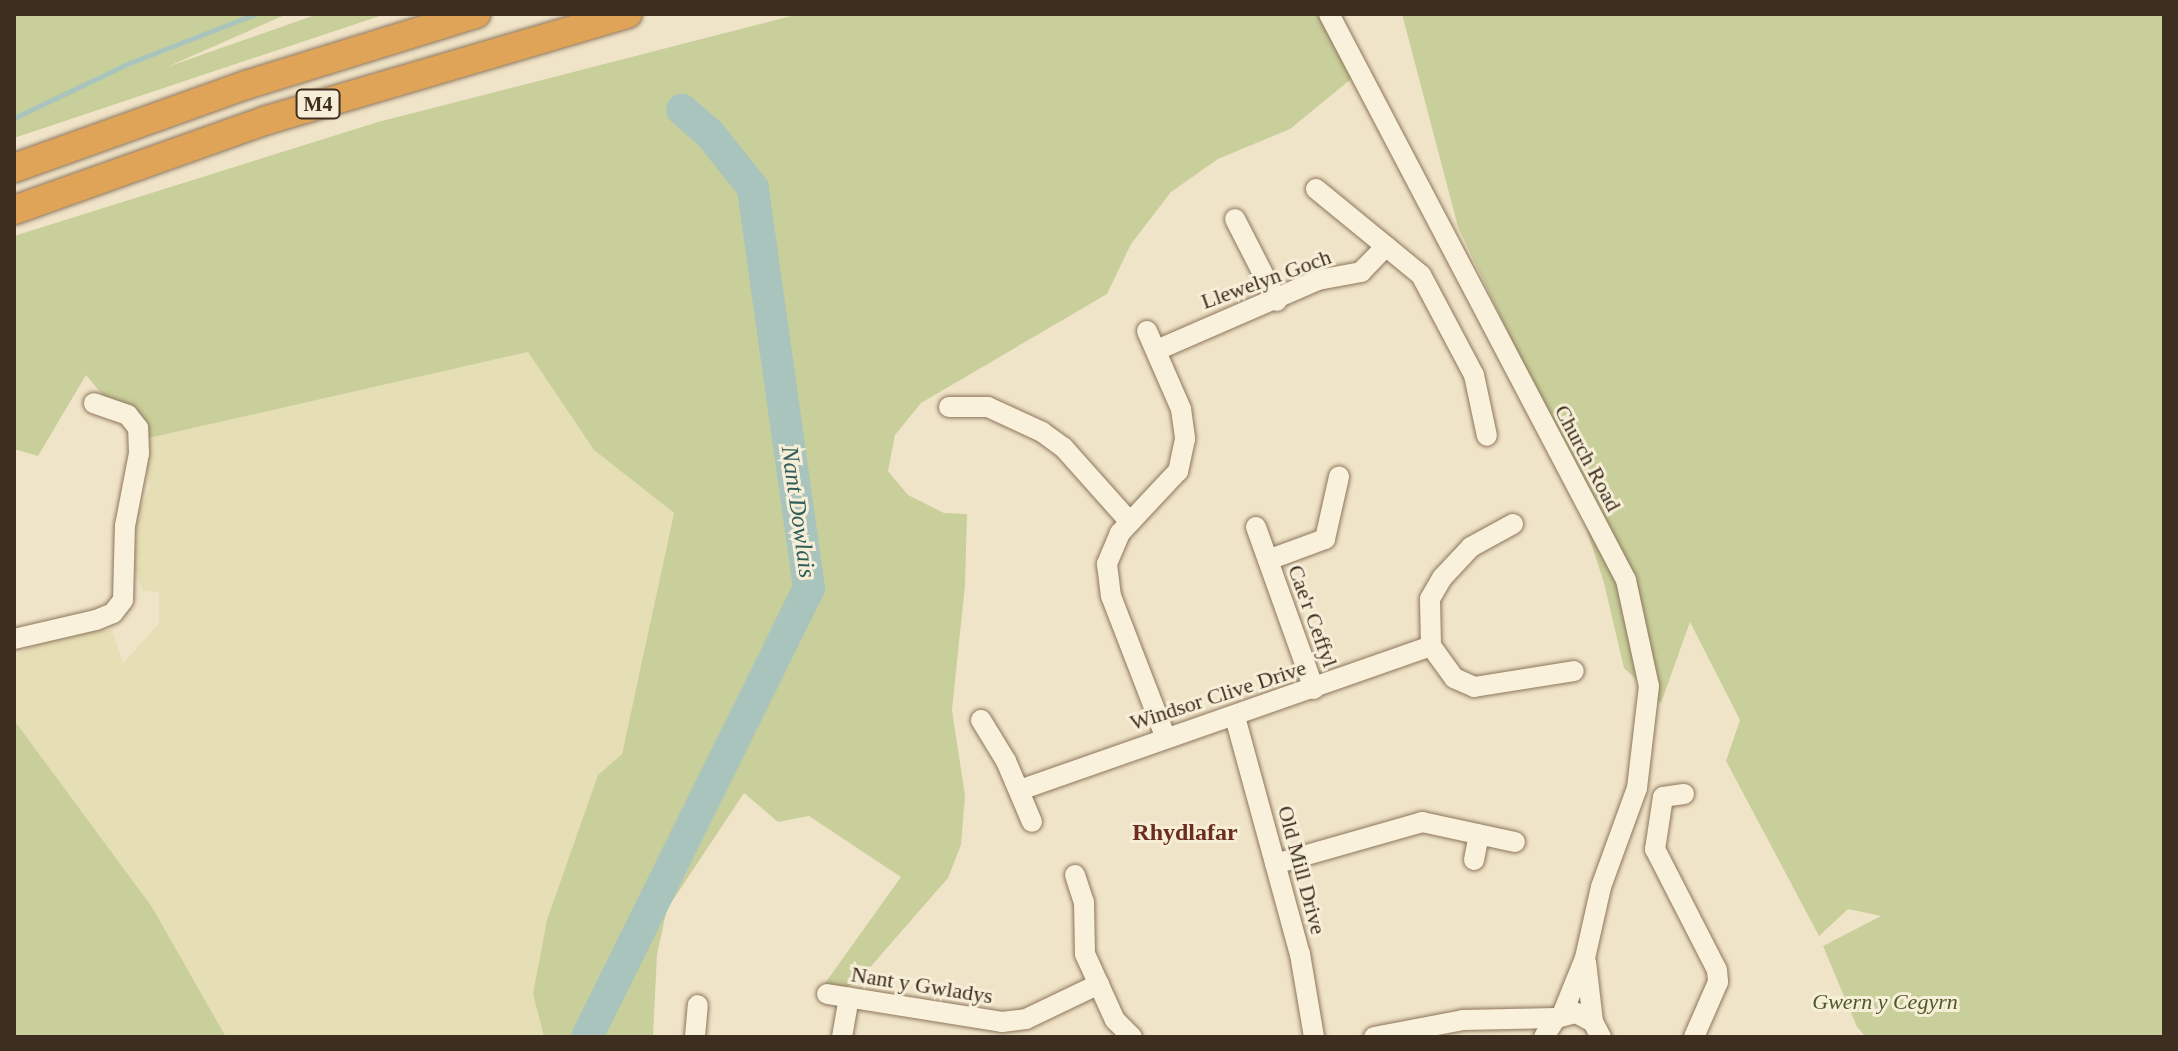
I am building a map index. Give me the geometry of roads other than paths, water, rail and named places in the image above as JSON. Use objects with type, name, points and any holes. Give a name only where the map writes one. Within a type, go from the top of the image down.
[{"type":"highway","name":"M4","points":[[14,168],[246,85],[476,14]]},
{"type":"highway","name":"M4","points":[[14,210],[253,124],[429,68],[628,14]]},
{"type":"street","name":"Church Road","points":[[1329,14],[1626,580],[1649,686],[1637,788],[1601,887],[1585,958],[1559,1017],[1544,1037]]},
{"type":"street","points":[[1316,189],[1421,275],[1447,315],[1477,384],[1487,436]]},
{"type":"street","points":[[1235,219],[1277,301]]},
{"type":"street","name":"Llewelyn Goch","points":[[1157,350],[1277,301],[1318,280],[1361,272],[1386,246]]},
{"type":"street","points":[[1147,331],[1181,409],[1185,439],[1178,471],[1130,522],[1107,564],[1111,596],[1165,736]]},
{"type":"street","points":[[14,639],[96,620],[113,613],[123,600],[125,526],[139,453],[138,428],[128,415],[94,403]]},
{"type":"street","points":[[949,407],[974,405],[1005,412],[1064,448],[1130,522]]},
{"type":"street","name":"Cae'r Ceffyl","points":[[1268,560],[1325,539],[1339,477]]},
{"type":"street","points":[[1513,524],[1471,547],[1442,578],[1430,599],[1431,646],[1454,678],[1474,687],[1574,671]]},
{"type":"street","name":"Cae'r Ceffyl","points":[[1256,527],[1314,689]]},
{"type":"street","name":"Windsor Clive Drive","points":[[1020,790],[1165,736],[1235,717],[1431,646]]},
{"type":"street","name":"Old Mill Drive","points":[[1235,717],[1300,954],[1314,1037]]},
{"type":"street","points":[[981,720],[1006,761],[1032,822]]},
{"type":"street","points":[[1684,794],[1663,797],[1655,839],[1659,859],[1673,879],[1717,970],[1718,982],[1694,1037]]},
{"type":"street","points":[[1275,864],[1408,824],[1515,842]]},
{"type":"street","points":[[1474,860],[1479,834]]},
{"type":"street","points":[[1075,875],[1084,902],[1085,954],[1115,1020],[1132,1037]]},
{"type":"street","name":"Church Road","points":[[1585,958],[1601,1032]]},
{"type":"street","name":"Nant y Gwladys","points":[[827,994],[1002,1022],[1026,1019],[1099,984]]},
{"type":"street","points":[[842,1037],[849,998]]},
{"type":"street","points":[[695,1037],[698,1005]]},
{"type":"street","points":[[1374,1037],[1463,1020],[1502,1021],[1576,1013],[1601,1032]]},
{"type":"street","points":[[1502,1021],[1523,1037]]},
{"type":"waterway","points":[[14,118],[127,64],[255,14]]},
{"type":"waterway","name":"Nant Dowlais","points":[[587,1037],[809,588],[753,188],[710,134],[682,110]]},
{"type":"district","name":"Rhydlafar","points":[[1185,833]]},
{"type":"park label","name":"Gwern y Cegyrn","points":[[1885,1002]]}]
